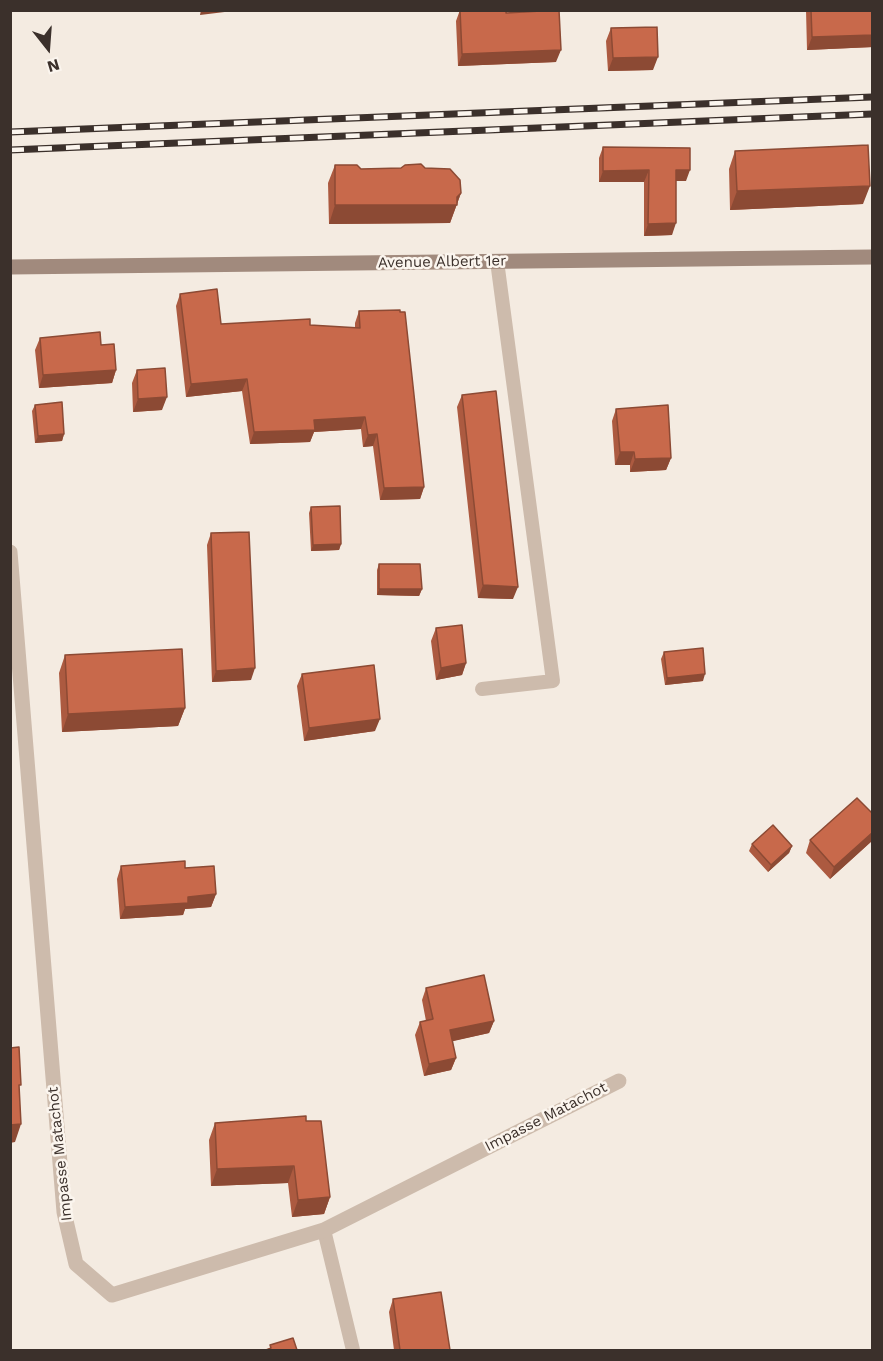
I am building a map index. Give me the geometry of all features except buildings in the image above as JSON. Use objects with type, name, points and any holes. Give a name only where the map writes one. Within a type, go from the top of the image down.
[{"type":"main road","name":"Avenue Albert 1er","points":[[10,267],[873,257]]},
{"type":"street","name":"Impasse Matachot","points":[[10,552],[64,1212],[75,1264],[112,1294],[324,1230],[619,1081]]},
{"type":"lane","points":[[482,689],[553,681],[498,261]]},
{"type":"lane","points":[[324,1230],[353,1350]]},
{"type":"railway","points":[[10,132],[872,97]]},
{"type":"railway","points":[[10,150],[872,114]]}]
